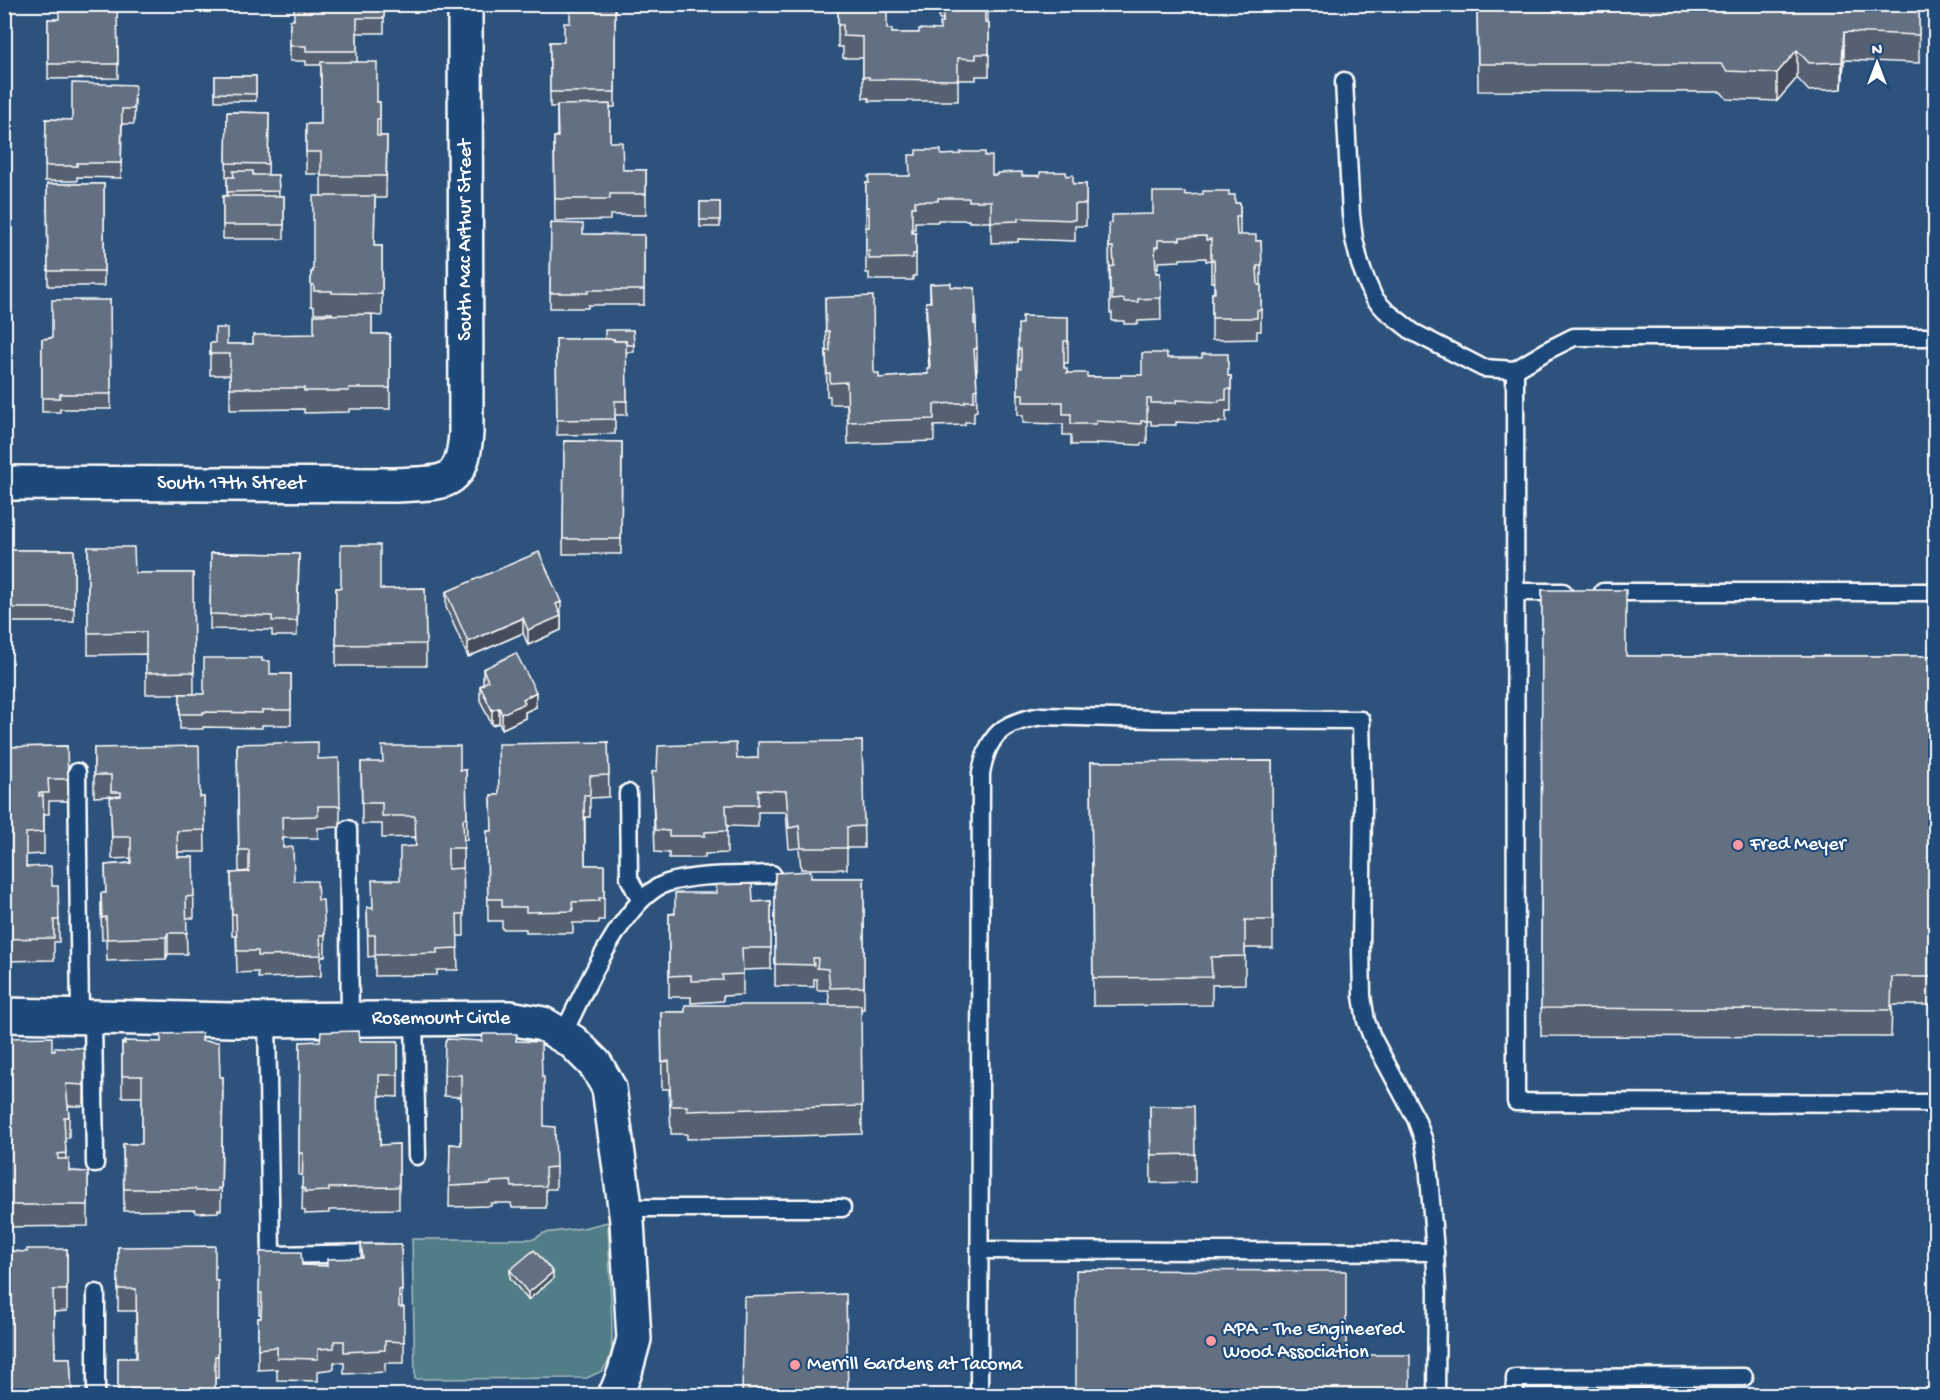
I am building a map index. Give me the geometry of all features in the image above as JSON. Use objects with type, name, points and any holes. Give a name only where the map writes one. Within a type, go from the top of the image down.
[{"type":"street","name":"South Mac Arthur Street","points":[[456,474],[462,460],[466,433],[465,4]]},
{"type":"street","name":"South 17th Street","points":[[4,483],[394,485],[437,482],[456,474]]},
{"type":"street","name":"Rosemount Circle","points":[[4,1015],[267,1019],[510,1018],[543,1024],[573,1042],[596,1065],[609,1088],[626,1208],[634,1339],[625,1372],[614,1395]]},
{"type":"lane","points":[[1344,81],[1354,239],[1360,264],[1374,298],[1399,323],[1413,332],[1483,368],[1515,369],[1574,337],[1935,337]]},
{"type":"lane","points":[[1515,369],[1516,1102],[1935,1103]]},
{"type":"lane","points":[[1516,592],[1935,592]]},
{"type":"lane","points":[[979,1395],[981,773],[986,751],[998,733],[1011,724],[1042,716],[1361,720],[1363,806],[1360,948],[1362,996],[1366,1021],[1372,1037],[1416,1119],[1424,1142],[1429,1174],[1437,1290],[1436,1395]]},
{"type":"lane","points":[[78,772],[86,1016],[95,1164]]},
{"type":"lane","points":[[628,793],[628,878],[640,900]]},
{"type":"lane","points":[[348,829],[350,1019]]},
{"type":"lane","points":[[562,1036],[609,944],[626,916],[645,895],[666,884],[697,878],[772,874]]},
{"type":"lane","points":[[414,1018],[417,1156]]},
{"type":"lane","points":[[267,1019],[271,1255],[383,1253]]},
{"type":"lane","points":[[626,1208],[842,1208]]},
{"type":"lane","points":[[980,1250],[1435,1252]]},
{"type":"lane","points":[[96,1293],[96,1395]]},
{"type":"lane","points":[[1515,1395],[1515,1378],[1744,1377]]},
{"type":"green space","points":[[608,1222],[612,1350],[608,1363],[602,1371],[587,1378],[415,1379],[412,1239],[534,1239],[544,1233]]},
{"type":"building","points":[[59,4],[117,4],[118,64],[48,64],[48,19],[59,19]]},
{"type":"building","points":[[294,4],[384,4],[384,18],[357,18],[357,51],[306,51],[306,46],[290,46],[290,20],[294,20]]},
{"type":"building","points":[[570,4],[615,4],[615,92],[550,92],[550,42],[564,42],[564,23],[570,23]]},
{"type":"building","points":[[838,4],[883,4],[883,10],[887,10],[887,29],[892,29],[892,33],[919,33],[919,29],[940,30],[940,23],[943,23],[943,4],[988,4],[985,5],[985,23],[989,23],[989,54],[976,54],[976,59],[958,58],[958,80],[869,79],[869,77],[863,77],[863,37],[843,36],[843,25],[838,25]]},
{"type":"building","points":[[1477,4],[1919,4],[1919,35],[1844,32],[1842,62],[1809,63],[1797,50],[1777,73],[1727,71],[1721,64],[1478,64]]},
{"type":"building","points":[[321,62],[377,62],[377,102],[380,102],[380,119],[377,119],[377,136],[387,136],[386,176],[321,176],[321,152],[306,152],[306,124],[321,124]]},
{"type":"building","points":[[215,76],[256,76],[256,94],[215,93]]},
{"type":"building","points":[[72,83],[135,85],[134,109],[122,109],[121,163],[45,166],[46,119],[72,120]]},
{"type":"building","points":[[610,104],[610,142],[622,142],[623,170],[646,170],[646,194],[610,194],[610,199],[555,199],[554,137],[558,137],[557,105]]},
{"type":"building","points":[[227,112],[269,113],[268,164],[226,163]]},
{"type":"building","points":[[916,150],[941,150],[941,155],[985,152],[985,156],[992,156],[992,175],[1022,172],[1022,176],[1040,176],[1040,172],[1066,172],[1066,176],[1073,175],[1073,184],[1086,184],[1086,204],[1075,204],[1075,220],[1018,218],[1018,221],[991,222],[991,201],[938,198],[938,201],[915,201],[915,207],[912,207],[912,233],[916,233],[916,254],[913,254],[913,258],[869,259],[869,251],[866,251],[866,227],[869,227],[869,207],[866,207],[868,176],[910,176],[909,155],[916,155]]},
{"type":"building","points":[[233,171],[253,171],[253,175],[278,175],[279,191],[227,192],[227,177],[234,177]]},
{"type":"building","points":[[47,184],[104,184],[104,271],[48,271]]},
{"type":"building","points":[[1203,191],[1229,191],[1229,195],[1235,195],[1235,203],[1240,203],[1240,216],[1236,216],[1237,235],[1256,235],[1256,241],[1261,241],[1262,266],[1257,266],[1258,285],[1261,285],[1261,310],[1257,310],[1257,318],[1212,318],[1212,293],[1215,293],[1214,260],[1211,260],[1211,239],[1206,240],[1206,236],[1180,237],[1180,240],[1158,240],[1158,247],[1155,247],[1156,273],[1160,273],[1161,298],[1138,299],[1138,302],[1124,302],[1124,299],[1112,300],[1110,267],[1114,266],[1113,247],[1109,247],[1109,223],[1112,223],[1112,215],[1153,214],[1153,192],[1185,192],[1185,195],[1203,194]]},
{"type":"building","points":[[223,196],[284,196],[284,225],[223,225]]},
{"type":"building","points":[[313,196],[375,196],[374,246],[382,246],[382,294],[314,291],[314,285],[311,285]]},
{"type":"building","points":[[700,202],[720,202],[720,220],[700,220]]},
{"type":"building","points":[[551,223],[583,224],[583,234],[644,235],[644,290],[550,293]]},
{"type":"building","points":[[951,283],[951,287],[975,288],[974,324],[976,324],[977,348],[974,349],[977,389],[974,390],[974,401],[934,404],[934,419],[848,422],[847,382],[830,383],[830,374],[827,374],[826,351],[830,351],[829,331],[826,331],[825,298],[873,296],[874,373],[879,373],[879,378],[928,374],[927,368],[930,368],[926,302],[931,302],[930,284]]},
{"type":"building","points":[[52,300],[110,300],[111,394],[60,394],[60,398],[42,398],[42,339],[52,338]]},
{"type":"building","points":[[372,314],[372,334],[390,334],[390,388],[304,391],[304,388],[230,388],[230,354],[210,354],[210,343],[215,343],[215,328],[227,328],[227,344],[253,344],[253,335],[314,334],[314,315]]},
{"type":"building","points":[[1022,316],[1068,317],[1068,341],[1064,341],[1064,368],[1067,368],[1067,373],[1087,373],[1087,377],[1142,375],[1142,353],[1167,353],[1167,358],[1202,358],[1202,354],[1228,354],[1228,376],[1231,376],[1231,389],[1226,389],[1226,400],[1219,400],[1219,402],[1176,400],[1176,403],[1151,403],[1151,399],[1147,399],[1147,421],[1141,421],[1141,424],[1096,421],[1096,424],[1071,424],[1071,414],[1063,414],[1063,402],[1023,402],[1023,394],[1018,394],[1021,349],[1018,349],[1018,324],[1022,324]]},
{"type":"building","points":[[605,330],[633,330],[634,345],[626,345],[626,341],[605,339]]},
{"type":"building","points":[[556,339],[626,341],[627,401],[615,401],[615,419],[557,420]]},
{"type":"building","points":[[564,441],[622,442],[621,539],[563,539]]},
{"type":"building","points":[[341,545],[380,545],[380,589],[425,588],[426,644],[336,645],[336,588],[341,588]]},
{"type":"building","points":[[88,547],[134,547],[135,573],[193,573],[194,672],[146,673],[146,632],[88,633]]},
{"type":"building","points":[[4,550],[74,550],[74,608],[4,608]]},
{"type":"building","points":[[539,552],[561,602],[556,604],[561,616],[528,630],[523,618],[468,642],[446,592]]},
{"type":"building","points":[[211,553],[299,554],[297,621],[272,621],[272,616],[210,614]]},
{"type":"building","name":"Fred Meyer","points":[[1542,590],[1626,590],[1626,656],[1935,656],[1935,977],[1892,977],[1891,1010],[1541,1008]]},
{"type":"building","points":[[516,653],[536,692],[523,699],[525,703],[502,714],[499,708],[492,710],[480,686],[488,681],[483,669]]},
{"type":"building","points":[[204,658],[262,658],[262,661],[270,661],[270,674],[291,674],[291,710],[262,710],[262,713],[180,714],[180,694],[204,694]]},
{"type":"building","points":[[862,741],[864,826],[847,827],[847,848],[801,848],[799,826],[789,828],[786,791],[758,790],[758,805],[726,805],[727,831],[705,832],[705,836],[669,836],[669,831],[655,830],[652,772],[657,771],[658,746],[736,743],[737,759],[758,758],[758,742]]},
{"type":"building","points":[[318,742],[318,759],[339,758],[340,806],[318,806],[318,816],[282,817],[283,848],[293,847],[294,881],[317,881],[318,900],[323,900],[325,935],[320,935],[321,955],[258,956],[258,951],[237,951],[236,914],[232,914],[231,873],[249,872],[249,850],[239,850],[237,744]]},
{"type":"building","points":[[608,742],[609,775],[590,776],[590,795],[584,795],[585,865],[604,865],[604,898],[599,898],[599,901],[572,902],[573,911],[526,912],[526,907],[502,907],[502,899],[488,899],[487,831],[492,831],[491,795],[499,795],[498,744]]},
{"type":"building","points":[[67,746],[68,779],[48,779],[49,793],[39,793],[39,796],[43,795],[44,832],[26,833],[26,867],[51,866],[52,886],[58,886],[59,920],[54,920],[54,938],[4,939],[4,747]]},
{"type":"building","points":[[199,746],[200,797],[204,797],[205,830],[177,831],[178,857],[193,857],[194,896],[186,897],[187,933],[168,933],[166,937],[107,939],[106,917],[102,918],[101,893],[106,893],[105,865],[131,863],[131,837],[112,837],[110,797],[121,796],[121,792],[111,792],[111,775],[94,775],[94,748]]},
{"type":"building","points":[[382,746],[460,746],[460,770],[466,770],[467,818],[463,819],[464,848],[448,848],[448,869],[463,868],[464,914],[457,914],[458,948],[437,949],[437,953],[375,955],[375,935],[368,935],[367,907],[373,909],[372,880],[400,880],[400,847],[416,846],[415,816],[382,816],[382,803],[362,803],[361,762],[383,762]]},
{"type":"building","points":[[1272,761],[1273,920],[1245,920],[1245,956],[1211,957],[1212,977],[1093,978],[1091,762]]},
{"type":"building","points":[[811,871],[811,878],[864,878],[864,987],[830,988],[828,969],[817,968],[818,958],[813,958],[814,965],[775,964],[775,873]]},
{"type":"building","points":[[752,884],[753,902],[771,901],[771,948],[742,948],[743,974],[722,975],[723,980],[691,981],[691,975],[669,976],[669,914],[675,914],[675,893],[717,893],[716,885]]},
{"type":"building","points":[[685,1005],[861,1005],[862,1106],[687,1111],[687,1106],[671,1106],[669,1061],[662,1062],[661,1012],[685,1012]]},
{"type":"building","points":[[359,1031],[360,1041],[398,1041],[398,1075],[379,1075],[380,1145],[399,1144],[399,1187],[329,1188],[329,1191],[305,1192],[302,1188],[303,1153],[299,1153],[300,1042],[320,1041],[321,1032]]},
{"type":"building","points":[[202,1033],[202,1041],[219,1042],[220,1077],[223,1077],[221,1189],[196,1191],[195,1189],[124,1189],[123,1144],[142,1144],[142,1076],[122,1076],[122,1043],[125,1044],[124,1041],[161,1042],[161,1034]]},
{"type":"building","points":[[483,1034],[517,1034],[516,1041],[541,1042],[544,1126],[555,1127],[556,1167],[545,1168],[546,1186],[512,1187],[511,1181],[449,1186],[450,1144],[461,1145],[461,1075],[444,1075],[445,1042],[447,1039],[482,1041]]},
{"type":"building","points":[[52,1037],[52,1051],[55,1051],[55,1047],[84,1050],[84,1085],[66,1084],[69,1117],[64,1117],[66,1153],[58,1154],[58,1159],[69,1159],[69,1171],[88,1172],[88,1205],[4,1205],[4,1044],[7,1038]]},
{"type":"building","points":[[1150,1106],[1194,1106],[1195,1154],[1151,1155]]},
{"type":"building","points":[[361,1244],[401,1244],[402,1290],[399,1291],[399,1307],[404,1307],[404,1342],[385,1341],[385,1350],[344,1352],[344,1341],[334,1341],[334,1348],[318,1349],[318,1359],[277,1358],[277,1347],[258,1349],[258,1318],[261,1318],[262,1293],[259,1293],[260,1252],[301,1252],[302,1265],[327,1266],[327,1259],[363,1258]]},
{"type":"building","points":[[215,1246],[215,1281],[218,1281],[218,1356],[215,1356],[215,1391],[196,1391],[196,1395],[155,1395],[155,1389],[118,1390],[118,1358],[137,1358],[136,1289],[118,1289],[118,1247]]},
{"type":"building","points":[[4,1247],[6,1251],[27,1252],[27,1249],[67,1249],[67,1290],[53,1290],[55,1358],[70,1358],[72,1393],[37,1392],[36,1395],[4,1395]]},
{"type":"building","points":[[534,1250],[553,1272],[528,1293],[510,1270]]},
{"type":"building","name":"APA - The Engineered Wood Association","points":[[1076,1270],[1346,1271],[1346,1355],[1410,1355],[1410,1395],[1076,1395]]},
{"type":"building","name":"Merrill Gardens at Tacoma","points":[[846,1294],[848,1395],[742,1395],[744,1297]]},
{"type":"building","points":[[1574,1388],[1663,1388],[1663,1395],[1574,1395]]},
{"type":"place","name":"Fred Meyer","points":[[1738,845]]},
{"type":"place","name":"APA - The Engineered Wood Association","points":[[1211,1341]]},
{"type":"place","name":"Merrill Gardens at Tacoma","points":[[795,1365]]}]
